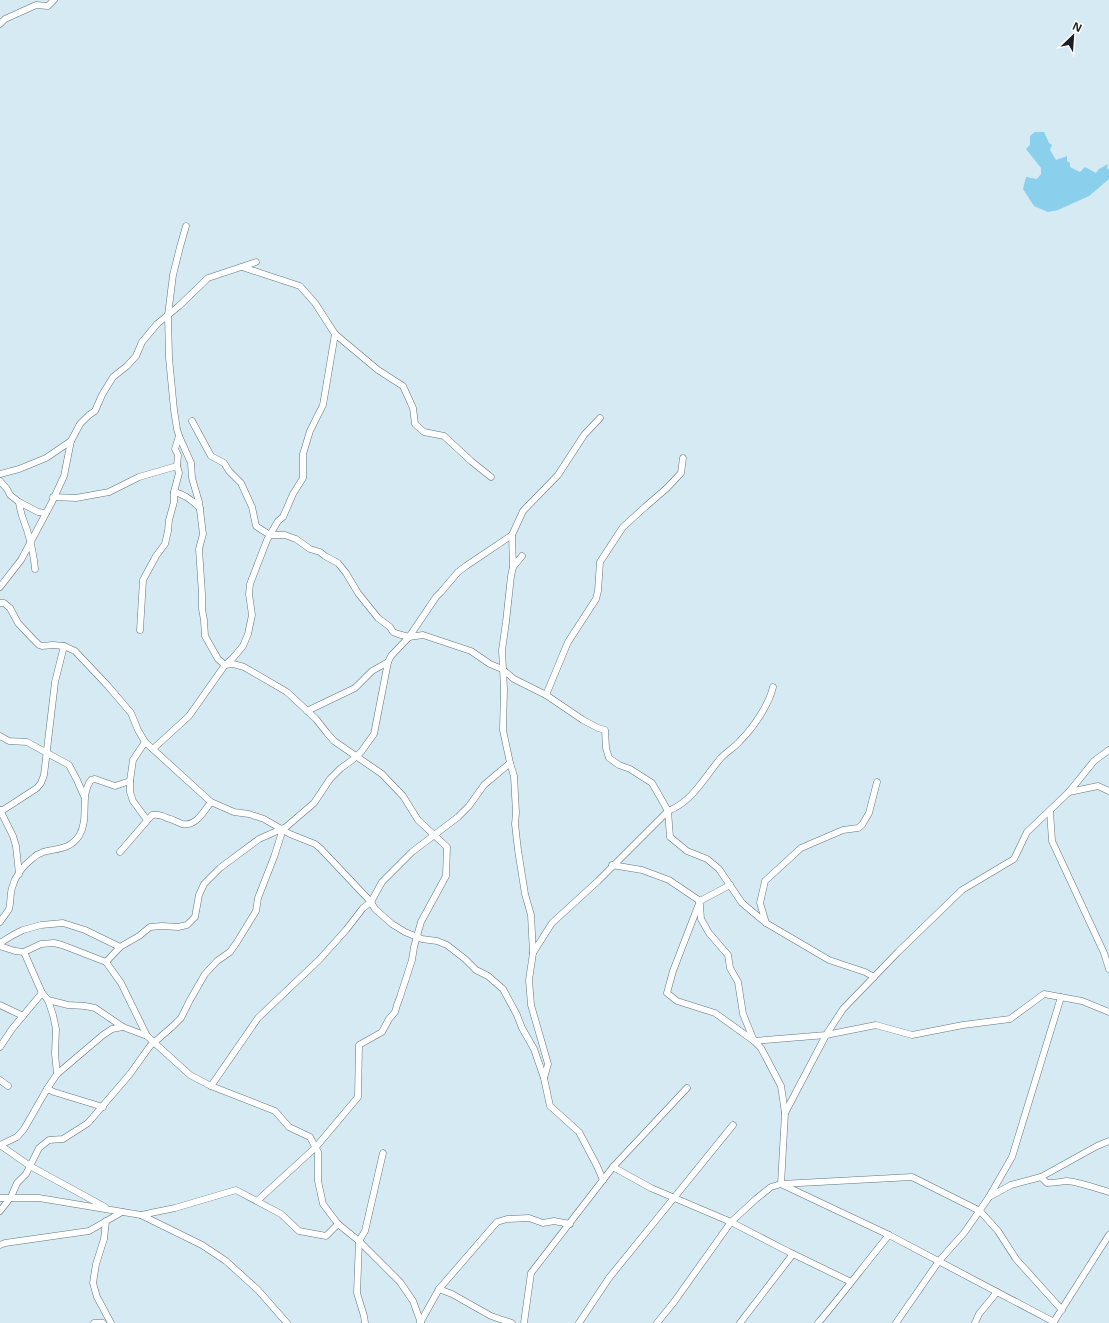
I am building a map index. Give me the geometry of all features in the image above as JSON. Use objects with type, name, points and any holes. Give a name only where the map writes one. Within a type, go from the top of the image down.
[{"type":"street","points":[[0,24],[5,19],[36,5],[48,6],[54,0]]},
{"type":"street","points":[[186,226],[173,275],[168,314],[169,358],[174,410],[179,436],[191,463],[192,478],[200,508],[203,534],[199,555],[205,636],[218,659],[225,665],[237,664],[270,681],[287,692],[319,722],[334,740],[374,768],[386,779],[403,796],[418,820],[447,847],[446,876],[421,922],[412,960],[395,1012],[389,1019],[382,1032],[359,1045],[358,1097],[316,1148],[257,1201]]},
{"type":"street","points":[[0,587],[21,560],[46,513],[64,476],[71,441],[80,424],[89,414],[96,411],[102,395],[113,377],[127,366],[136,356],[142,342],[157,324],[179,306],[208,278],[256,262]]},
{"type":"street","points":[[242,267],[300,286],[314,303],[335,334],[378,370],[403,386],[413,408],[415,424],[424,432],[444,436],[491,477]]},
{"type":"street","points":[[153,749],[190,716],[225,665],[243,646],[248,634],[252,615],[249,594],[250,584],[270,535],[278,521],[283,517],[292,494],[303,478],[303,454],[310,431],[323,404],[335,334]]},
{"type":"street","points":[[544,1078],[548,1064],[531,1004],[529,980],[533,952],[531,914],[525,894],[515,824],[516,813],[514,776],[502,730],[504,689],[502,650],[513,567],[512,535],[523,511],[558,475],[584,435],[600,418]]},
{"type":"street","points":[[192,421],[211,456],[224,463],[229,471],[241,483],[252,507],[256,526],[270,535],[285,535],[296,539],[310,549],[320,552],[338,563],[358,593],[378,618],[390,627],[393,632],[409,637],[423,635],[454,644],[471,651],[490,664],[502,669],[514,679],[546,694],[583,720],[605,730],[606,748],[609,758],[619,766],[630,769],[652,783],[668,811],[670,838],[687,851],[707,860],[719,869],[742,903],[766,923],[829,960],[865,972],[874,977]]},
{"type":"street","points":[[140,630],[143,580],[164,544],[168,531],[168,520],[174,502],[174,492],[179,473],[177,466],[178,456],[174,449],[179,436]]},
{"type":"street","points":[[0,474],[19,469],[46,458],[71,441]]},
{"type":"street","points":[[546,694],[560,664],[568,642],[596,599],[600,562],[623,527],[667,488],[681,473],[683,458]]},
{"type":"street","points":[[53,497],[76,498],[109,492],[139,477],[177,466]]},
{"type":"street","points":[[0,481],[10,495],[18,502],[38,512],[46,513]]},
{"type":"street","points":[[174,492],[180,493],[187,497],[200,508]]},
{"type":"street","points":[[18,502],[20,512],[28,532],[34,557],[35,569]]},
{"type":"street","points":[[106,962],[120,947],[139,936],[150,927],[178,927],[186,925],[195,917],[199,896],[204,884],[220,868],[259,839],[283,829],[314,803],[337,771],[365,748],[375,731],[388,662],[391,656],[409,637],[436,596],[458,572],[512,535]]},
{"type":"street","points":[[513,567],[522,556]]},
{"type":"street","points":[[0,603],[4,603],[10,608],[18,623],[40,645],[64,646],[75,651],[131,712],[138,730],[145,742],[211,802],[234,812],[249,814],[264,819],[315,844],[371,902],[374,909],[392,924],[405,932],[422,939],[437,941],[447,945],[476,970],[488,976],[503,989],[522,1028],[532,1044],[544,1078],[550,1106],[579,1132],[603,1180]]},
{"type":"street","points":[[19,874],[16,846],[13,836],[0,810],[3,810],[37,788],[44,776],[56,682],[64,646]]},
{"type":"street","points":[[307,711],[355,688],[372,671],[388,662]]},
{"type":"street","points":[[533,952],[552,923],[598,881],[612,865],[668,811],[677,807],[692,794],[721,758],[740,741],[767,705],[773,686]]},
{"type":"street","points":[[0,736],[9,741],[27,742],[69,765],[84,796],[85,803],[84,821],[82,829],[76,839],[62,849],[39,853],[26,865],[16,878],[12,888],[9,910],[0,922]]},
{"type":"street","points":[[145,742],[133,760],[130,792],[133,801],[147,820]]},
{"type":"street","points":[[784,1113],[826,1035],[843,1009],[898,952],[962,890],[1014,859],[1027,832],[1069,792],[1094,761],[1109,750]]},
{"type":"street","points":[[211,1086],[258,1018],[319,960],[346,930],[363,908],[371,902],[382,882],[412,852],[458,817],[484,786],[510,763]]},
{"type":"street","points":[[84,796],[88,783],[91,780],[95,779],[116,786],[130,781]]},
{"type":"street","points":[[766,923],[760,903],[765,881],[801,848],[843,830],[858,828],[862,825],[869,813],[877,782]]},
{"type":"street","points":[[1069,792],[1098,786],[1109,792]]},
{"type":"street","points":[[120,852],[152,815],[160,815],[183,824],[193,823],[199,818],[211,802]]},
{"type":"street","points":[[1050,810],[1052,841],[1104,953],[1109,970]]},
{"type":"street","points":[[0,1212],[11,1197],[18,1183],[26,1174],[39,1148],[49,1140],[63,1139],[88,1123],[103,1107],[154,1043],[181,1018],[205,974],[217,960],[230,952],[256,911],[258,898],[283,829]]},
{"type":"street","points":[[612,865],[642,870],[669,880],[700,901]]},
{"type":"street","points":[[730,885],[700,901],[673,971],[668,993],[677,1001],[715,1013],[754,1041],[761,1048],[781,1086],[784,1113],[781,1184]]},
{"type":"street","points":[[700,901],[701,919],[709,933],[728,955],[730,968],[738,982],[743,1014],[754,1041]]},
{"type":"street","points":[[0,945],[13,935],[23,930],[41,925],[63,923],[85,930],[120,947]]},
{"type":"street","points":[[0,945],[15,951],[24,952],[41,944],[54,943],[106,962],[121,983],[147,1036],[190,1075],[211,1086],[275,1111],[289,1127],[310,1137],[318,1152],[318,1181],[323,1204],[338,1224],[359,1241],[400,1282],[413,1301],[421,1323]]},
{"type":"street","points":[[24,952],[42,993],[48,1000],[56,1029],[55,1054],[57,1074]]},
{"type":"street","points":[[0,1047],[12,1029],[42,993]]},
{"type":"street","points":[[754,1041],[826,1035],[876,1025],[912,1035],[1010,1019],[1044,994],[1082,1001],[1109,1012]]},
{"type":"street","points":[[896,1323],[939,1261],[964,1233],[980,1211],[1012,1157],[1061,997]]},
{"type":"street","points":[[48,1000],[68,1005],[95,1008],[123,1026],[147,1036]]},
{"type":"street","points":[[0,1005],[23,1016]]},
{"type":"street","points":[[109,1210],[30,1166],[0,1145],[17,1137],[24,1129],[57,1074],[103,1035],[112,1029],[123,1026]]},
{"type":"street","points":[[0,1080],[8,1086]]},
{"type":"street","points":[[524,1323],[531,1273],[613,1167],[687,1088]]},
{"type":"street","points":[[47,1089],[103,1107]]},
{"type":"street","points":[[579,1323],[609,1278],[733,1125]]},
{"type":"street","points":[[989,1197],[1011,1185],[1041,1176],[1109,1141]]},
{"type":"street","points":[[365,1323],[357,1293],[359,1241],[365,1231],[383,1153]]},
{"type":"street","points":[[613,1167],[651,1188],[731,1222],[852,1282]]},
{"type":"street","points":[[1041,1176],[1047,1183],[1075,1183],[1109,1192]]},
{"type":"street","points":[[658,1323],[731,1222],[771,1187],[781,1184],[912,1177],[980,1211],[998,1231],[1016,1259],[1062,1310]]},
{"type":"street","points":[[781,1184],[889,1235],[1054,1322],[1109,1235]]},
{"type":"street","points":[[141,1215],[175,1208],[236,1190],[281,1214],[299,1231],[326,1236],[338,1224]]},
{"type":"street","points":[[0,1198],[39,1198],[141,1215],[202,1245],[226,1261],[258,1290],[287,1323]]},
{"type":"street","points":[[0,1245],[88,1231],[122,1212]]},
{"type":"street","points":[[421,1323],[439,1289],[497,1222],[507,1219],[529,1218],[543,1222],[554,1221],[570,1224]]},
{"type":"street","points":[[106,1221],[104,1239],[96,1264],[93,1283],[97,1297],[111,1323]]},
{"type":"street","points":[[818,1323],[889,1235]]},
{"type":"street","points":[[740,1323],[793,1254]]},
{"type":"street","points":[[439,1289],[452,1294],[491,1316],[512,1323]]},
{"type":"street","points":[[974,1323],[979,1314],[997,1292]]},
{"type":"street","points":[[94,1323],[103,1323]]},
{"type":"shaded area","points":[[1035,132],[1044,132],[1049,143],[1052,145],[1050,150],[1056,160],[1067,156],[1067,161],[1070,163],[1070,167],[1080,172],[1085,167],[1096,173],[1099,169],[1108,164],[1107,168],[1109,170],[1109,179],[1089,196],[1058,210],[1048,212],[1034,206],[1023,189],[1026,177],[1037,179],[1041,174],[1041,168],[1026,149],[1030,145],[1030,136]]}]
